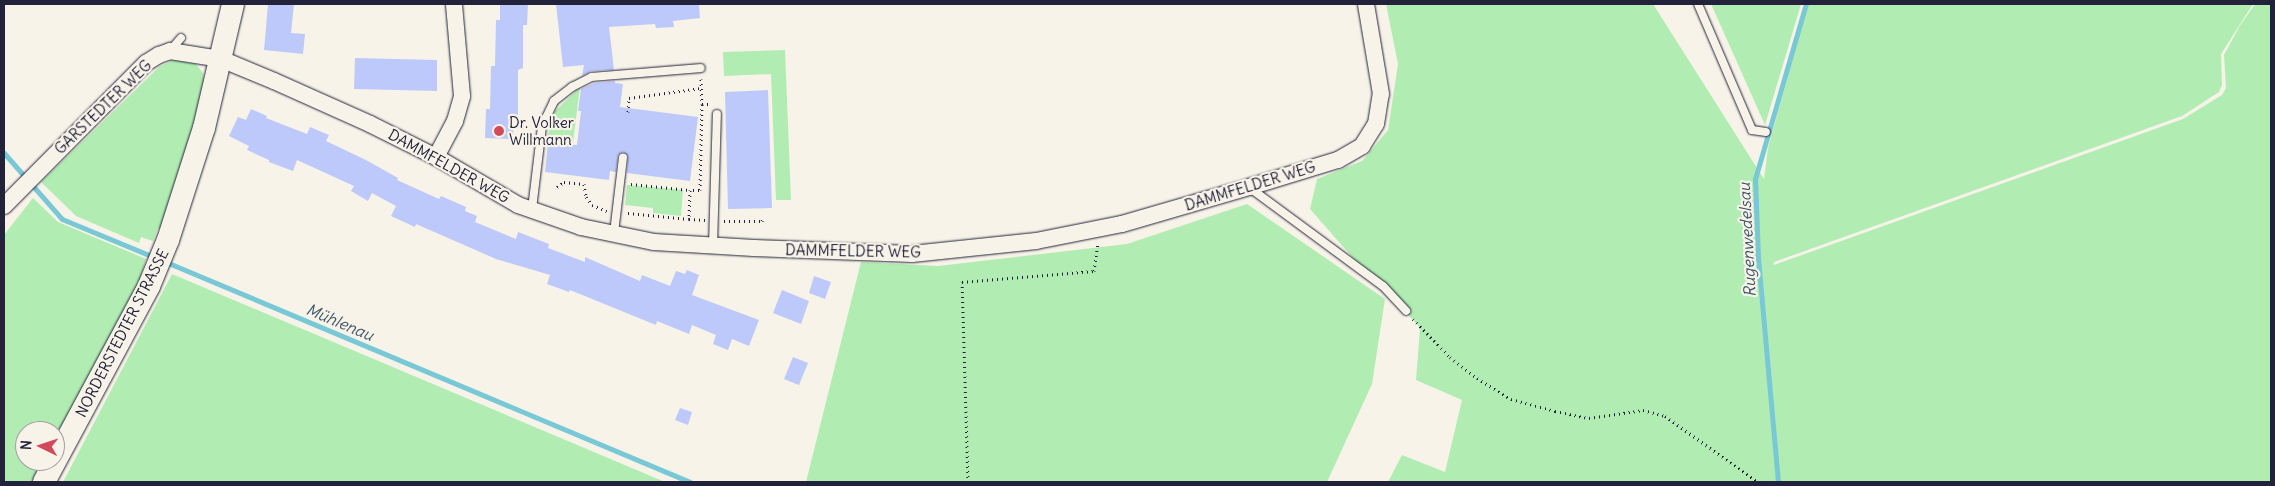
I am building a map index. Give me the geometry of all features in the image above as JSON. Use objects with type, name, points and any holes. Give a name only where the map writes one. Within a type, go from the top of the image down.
[{"type":"main road","name":"NORDERSTEDTER STRASSE","points":[[44,482],[149,286],[168,240],[204,128],[233,4]]},
{"type":"street","points":[[436,157],[455,121],[462,96],[454,4]]},
{"type":"street","name":"DAMMFELDER WEG","points":[[221,59],[370,124],[436,157],[518,205],[581,227],[654,242],[912,254],[1036,241],[1100,228],[1249,187],[1338,160],[1362,146],[1376,124],[1381,94],[1366,4]]},
{"type":"street","points":[[170,51],[221,59]]},
{"type":"street","name":"GARSTEDTER WEG","points":[[4,206],[146,64],[158,55],[170,51]]},
{"type":"lane","points":[[1698,4],[1752,130],[1766,132]]},
{"type":"lane","points":[[170,51],[182,38]]},
{"type":"lane","points":[[532,210],[542,126],[554,101],[572,87],[592,77],[701,68]]},
{"type":"lane","points":[[713,245],[717,114]]},
{"type":"lane","points":[[614,234],[622,158]]},
{"type":"lane","points":[[1249,187],[1383,286],[1406,312]]},
{"type":"path","points":[[700,190],[701,68]]},
{"type":"path","points":[[628,112],[629,98],[701,88]]},
{"type":"path","points":[[702,104],[716,104],[717,114]]},
{"type":"path","points":[[557,187],[564,182],[584,184],[586,197],[592,205],[604,210],[617,212],[689,219],[762,221],[763,218]]},
{"type":"path","points":[[620,183],[714,191]]},
{"type":"path","points":[[689,219],[690,190]]},
{"type":"path","points":[[968,482],[962,282],[1094,272],[1100,228]]},
{"type":"path","points":[[1406,312],[1450,357],[1477,378],[1511,399],[1589,418],[1642,410],[1665,416],[1758,482]]},
{"type":"green space","points":[[1386,4],[1653,4],[1764,179],[1768,148],[1808,4],[2253,4],[2221,54],[2222,85],[2219,92],[2182,116],[1774,262],[1774,265],[2183,119],[2222,95],[2226,88],[2224,55],[2239,27],[2255,4],[2271,4],[2271,482],[1388,482],[1402,455],[1445,472],[1462,400],[1416,380],[1420,328],[1383,286],[1367,274],[1310,209],[1317,179],[1362,161],[1388,130],[1398,64]]},
{"type":"green space","points":[[1711,4],[1801,4],[1765,125]]},
{"type":"green space","points":[[785,50],[791,200],[776,200],[771,74],[724,76],[723,52]]},
{"type":"green space","points":[[175,59],[195,63],[203,73],[205,86],[161,229],[158,228],[153,241],[141,237],[139,243],[76,216],[41,182],[159,67]]},
{"type":"green space","points":[[580,87],[573,142],[547,138],[554,112]]},
{"type":"green space","points":[[627,185],[683,190],[681,216],[653,213],[653,208],[625,205]]},
{"type":"green space","points":[[33,198],[58,222],[146,259],[137,289],[65,422],[15,421],[15,471],[38,471],[32,482],[4,482],[4,235]]},
{"type":"green space","points":[[1247,204],[1385,299],[1372,384],[1327,482],[806,482],[861,262],[938,266],[1127,244]]},
{"type":"green space","points":[[172,274],[665,482],[63,482]]},
{"type":"building","points":[[268,4],[294,4],[291,33],[305,34],[303,54],[264,50]]},
{"type":"building","points":[[500,4],[528,4],[527,25],[523,25],[523,68],[518,70],[518,115],[514,115],[513,139],[485,138],[486,109],[490,109],[491,66],[495,66],[496,20],[500,20]]},
{"type":"building","points":[[556,4],[699,4],[700,18],[673,21],[674,27],[656,28],[655,24],[609,27],[614,70],[591,71],[582,76],[584,65],[563,67]]},
{"type":"building","points":[[355,58],[437,60],[437,91],[354,89]]},
{"type":"building","points":[[615,81],[615,83],[623,84],[620,107],[698,117],[690,181],[627,173],[628,156],[623,152],[618,155],[616,172],[610,171],[609,180],[545,172],[548,142],[577,145],[581,111],[578,111],[581,89],[594,83]]},
{"type":"building","points":[[768,90],[772,208],[728,209],[725,92]]},
{"type":"building","points":[[251,109],[267,116],[266,118],[307,134],[310,127],[329,135],[326,141],[366,160],[398,178],[397,180],[439,199],[441,196],[466,207],[465,211],[477,216],[475,222],[516,239],[518,232],[549,244],[548,248],[585,262],[585,257],[640,281],[642,275],[670,286],[676,271],[685,274],[687,270],[699,275],[692,295],[759,320],[749,346],[732,339],[728,350],[713,344],[716,335],[692,325],[689,334],[657,321],[656,325],[570,290],[569,292],[547,284],[550,275],[496,259],[416,224],[415,227],[391,216],[396,206],[372,193],[368,201],[351,191],[354,186],[297,160],[293,171],[269,162],[269,160],[247,150],[249,146],[229,136],[238,117],[246,120]]},
{"type":"building","points":[[814,276],[831,282],[825,299],[809,293]]},
{"type":"building","points":[[782,290],[809,301],[801,324],[773,313]]},
{"type":"building","points":[[793,357],[808,363],[799,385],[784,379]]},
{"type":"building","points":[[680,408],[692,412],[688,425],[675,420]]},
{"type":"waterway","name":"Rugenwedelsau","points":[[1778,482],[1758,257],[1755,179],[1806,4]]},
{"type":"waterway","name":"Mühlenau","points":[[4,153],[62,219],[156,258]]},
{"type":"waterway","name":"Mühlenau","points":[[166,262],[690,482]]},
{"type":"place","name":"Dr. Volker Willmann","points":[[499,131]]}]
